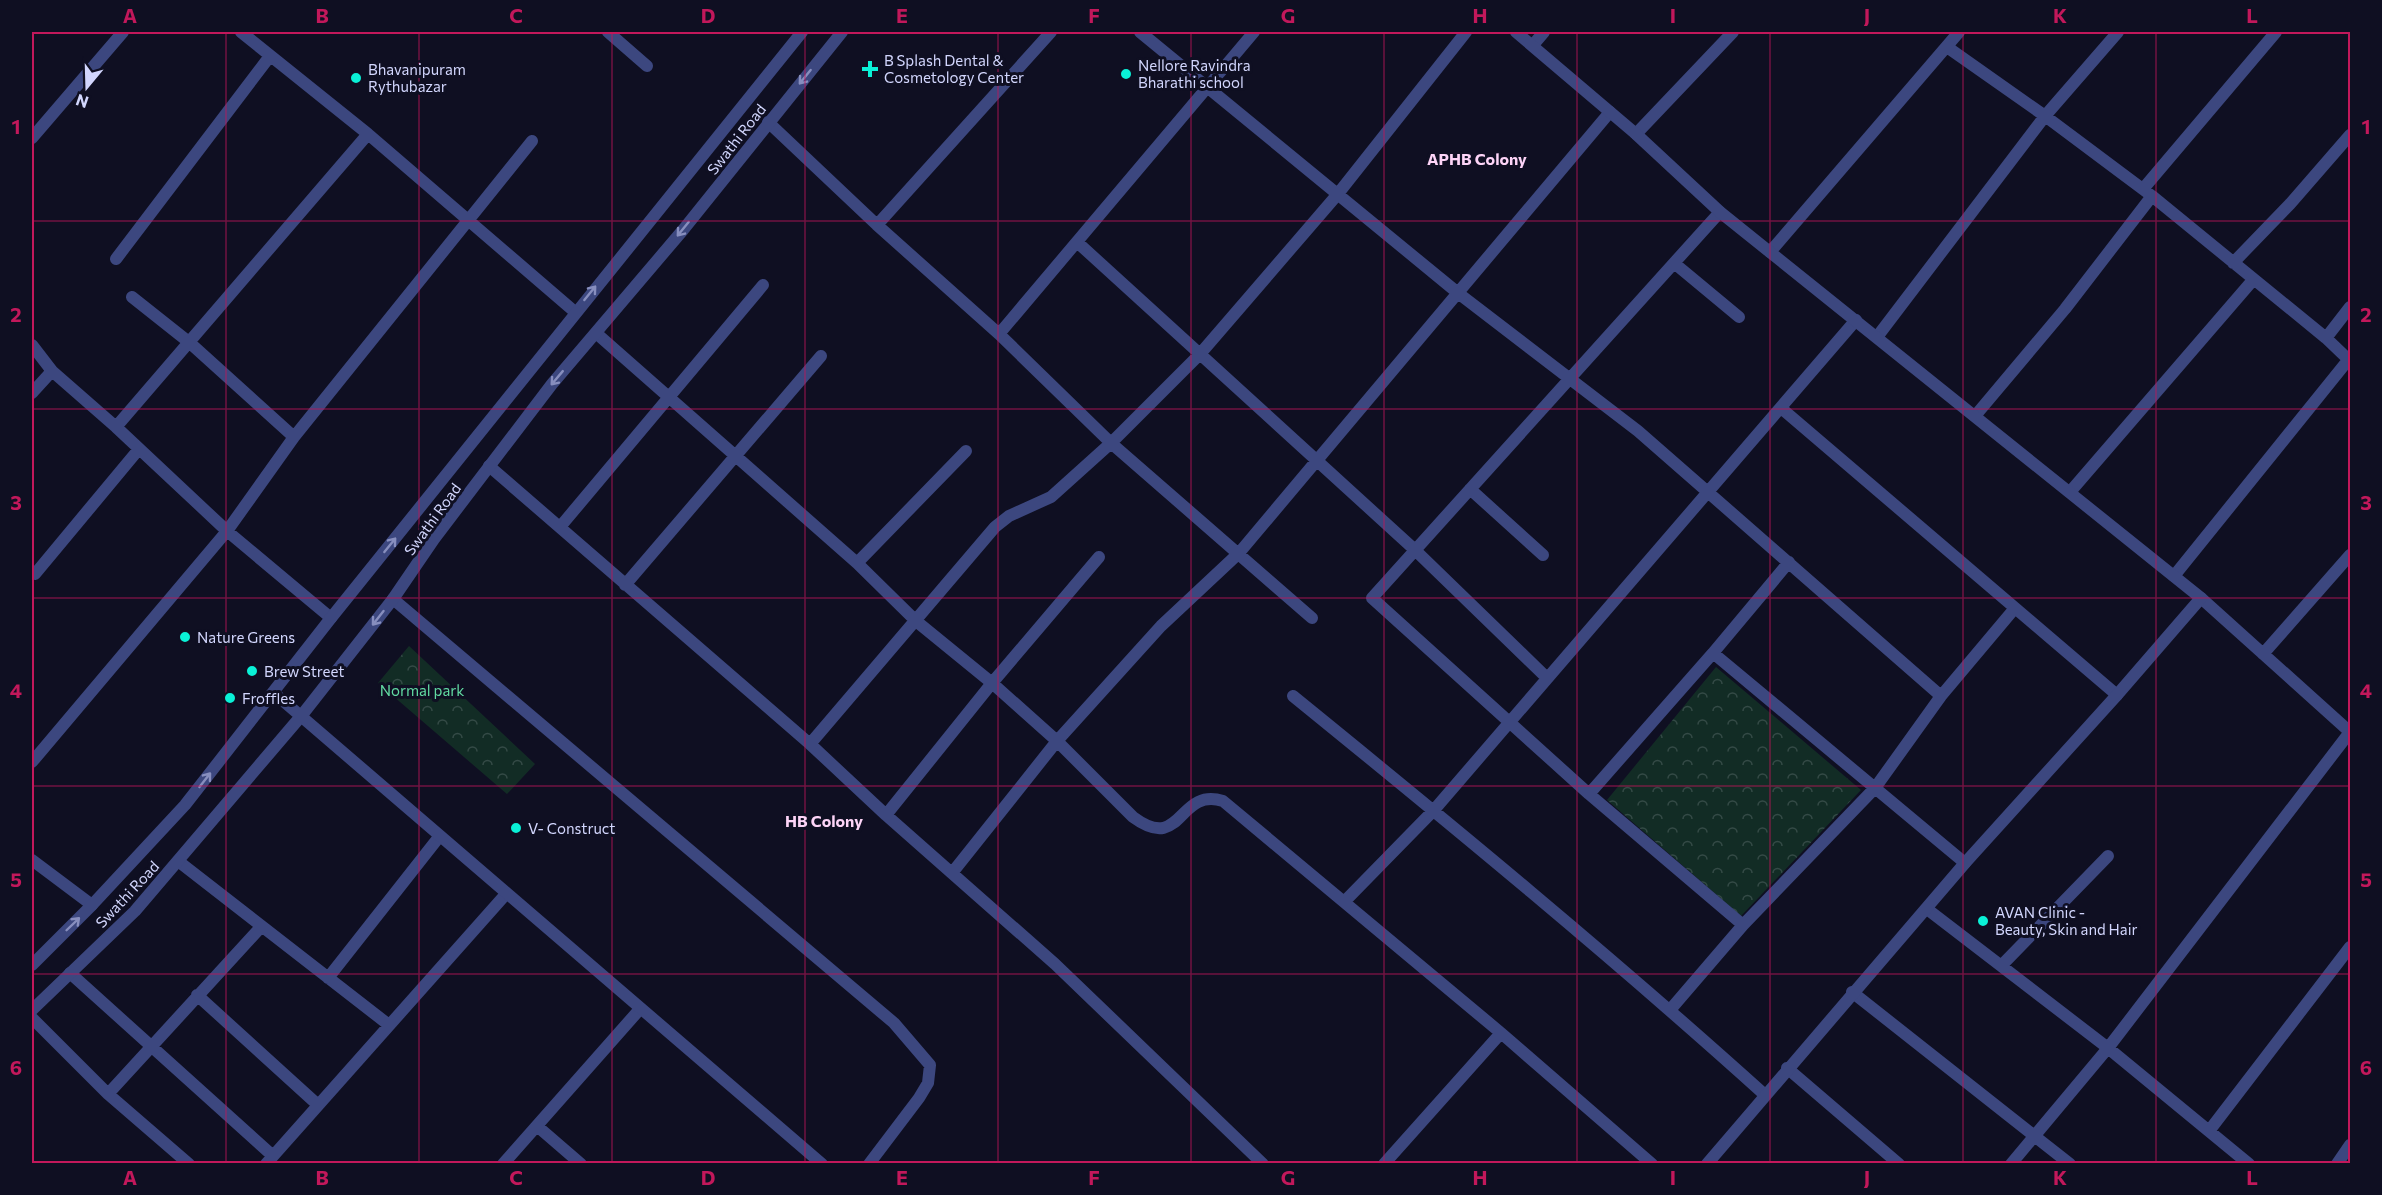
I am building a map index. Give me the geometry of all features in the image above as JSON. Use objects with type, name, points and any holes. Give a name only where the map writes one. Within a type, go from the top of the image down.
[{"type":"street","points":[[32,138],[123,32]]},
{"type":"street","points":[[241,32],[368,134],[567,305]]},
{"type":"street","points":[[608,32],[647,66]]},
{"type":"street","name":"Swathi Road","points":[[32,965],[92,906],[186,805],[331,618],[469,448],[567,305],[802,32]]},
{"type":"street","name":"Swathi Road","points":[[32,1010],[135,910],[302,715],[393,599],[489,466],[552,384],[683,230],[842,32]]},
{"type":"street","points":[[877,225],[1051,32]]},
{"type":"street","points":[[1140,32],[1458,293],[1638,431],[1941,696]]},
{"type":"street","points":[[999,334],[1254,32]]},
{"type":"street","points":[[810,744],[995,527],[1009,516],[1051,497],[1111,443],[1200,354],[1337,195],[1466,32]]},
{"type":"street","points":[[1516,32],[1636,134],[1720,212],[2201,598],[2350,732],[2108,1048],[2011,1164]]},
{"type":"street","points":[[1533,45],[1545,32]]},
{"type":"street","points":[[1636,134],[1733,32]]},
{"type":"street","points":[[1770,252],[1959,32]]},
{"type":"street","points":[[1877,337],[2045,116],[2118,32]]},
{"type":"street","points":[[1975,416],[2065,309],[2148,193],[2276,32]]},
{"type":"street","points":[[1947,47],[2148,193],[2350,360],[2174,576]]},
{"type":"street","points":[[116,259],[270,56]]},
{"type":"street","points":[[952,873],[1057,741],[1161,626],[1239,553],[1610,112]]},
{"type":"street","points":[[768,122],[877,225],[999,334],[1111,443],[1312,618]]},
{"type":"street","points":[[116,426],[368,134]]},
{"type":"street","points":[[2233,263],[2290,204],[2350,135]]},
{"type":"street","points":[[32,762],[227,531],[294,437],[532,141]]},
{"type":"street","points":[[1720,212],[1372,598],[1589,794],[1743,925]]},
{"type":"street","points":[[1077,242],[1318,460],[1547,678]]},
{"type":"street","points":[[1674,263],[1739,316]]},
{"type":"street","points":[[2070,492],[2253,280]]},
{"type":"street","points":[[560,527],[763,285]]},
{"type":"street","points":[[132,297],[190,343],[294,437]]},
{"type":"street","points":[[2326,338],[2350,307]]},
{"type":"street","points":[[1344,902],[1434,810],[1856,320]]},
{"type":"street","points":[[596,333],[857,562],[916,621],[992,683],[1057,741],[1133,818],[1146,827],[1159,830],[1170,825],[1199,800],[1210,797],[1222,801],[1501,1033],[1652,1164]]},
{"type":"street","points":[[32,345],[52,371],[116,426],[227,531],[331,618]]},
{"type":"street","points":[[625,585],[821,356]]},
{"type":"street","points":[[32,393],[52,371]]},
{"type":"street","points":[[1781,408],[2117,695]]},
{"type":"street","points":[[35,574],[139,449]]},
{"type":"street","points":[[857,562],[966,451]]},
{"type":"street","points":[[489,466],[810,744],[886,815],[1055,964],[1263,1164]]},
{"type":"street","points":[[1470,489],[1543,555]]},
{"type":"street","points":[[2264,654],[2350,555]]},
{"type":"street","points":[[886,815],[992,683],[1099,557]]},
{"type":"street","points":[[1589,794],[1713,653],[1789,562]]},
{"type":"street","points":[[1707,1164],[1852,992],[2201,598]]},
{"type":"street","points":[[393,599],[894,1023],[920,1053],[930,1065],[928,1083],[869,1164]]},
{"type":"street","points":[[1670,1010],[1743,925],[1875,788],[1941,696],[2015,608]]},
{"type":"street","points":[[1713,653],[1965,863]]},
{"type":"street","points":[[274,693],[822,1164]]},
{"type":"street","points":[[1293,696],[1434,810],[1670,1010],[1765,1095]]},
{"type":"street","points":[[328,978],[439,837]]},
{"type":"street","points":[[2001,966],[2108,855]]},
{"type":"street","points":[[32,860],[92,906]]},
{"type":"street","points":[[178,861],[389,1025]]},
{"type":"street","points":[[70,973],[150,1045],[270,1160],[506,894]]},
{"type":"street","points":[[1927,909],[2108,1048],[2249,1164]]},
{"type":"street","points":[[108,1094],[150,1045],[261,927]]},
{"type":"street","points":[[2209,1131],[2350,947]]},
{"type":"street","points":[[1852,992],[2070,1164]]},
{"type":"street","points":[[197,995],[318,1105]]},
{"type":"street","points":[[503,1164],[640,1009]]},
{"type":"street","points":[[32,1018],[108,1094],[189,1164]]},
{"type":"street","points":[[1384,1164],[1501,1033]]},
{"type":"street","points":[[1787,1068],[1899,1164]]},
{"type":"street","points":[[537,1126],[581,1164]]},
{"type":"street","points":[[2337,1164],[2350,1145]]},
{"type":"green space","name":"Normal park","points":[[409,646],[535,764],[507,794],[378,683]]},
{"type":"green space","points":[[1716,667],[1861,790],[1741,916],[1607,800]]},
{"type":"place","name":"B Splash Dental & Cosmetology Center","points":[[870,69]]},
{"type":"place","name":"Nellore Ravindra Bharathi school","points":[[1126,74]]},
{"type":"place","name":"Bhavanipuram Rythubazar","points":[[356,78]]},
{"type":"place","name":"Nature Greens","points":[[185,637]]},
{"type":"place","name":"Brew Street","points":[[252,671]]},
{"type":"place","name":"Froffles","points":[[230,698]]},
{"type":"place","name":"V- Construct","points":[[516,828]]},
{"type":"place","name":"AVAN Clinic - Beauty, Skin and Hair","points":[[1983,921]]},
{"type":"district","name":"APHB Colony","points":[[1477,158]]},
{"type":"district","name":"HB Colony","points":[[824,820]]}]
